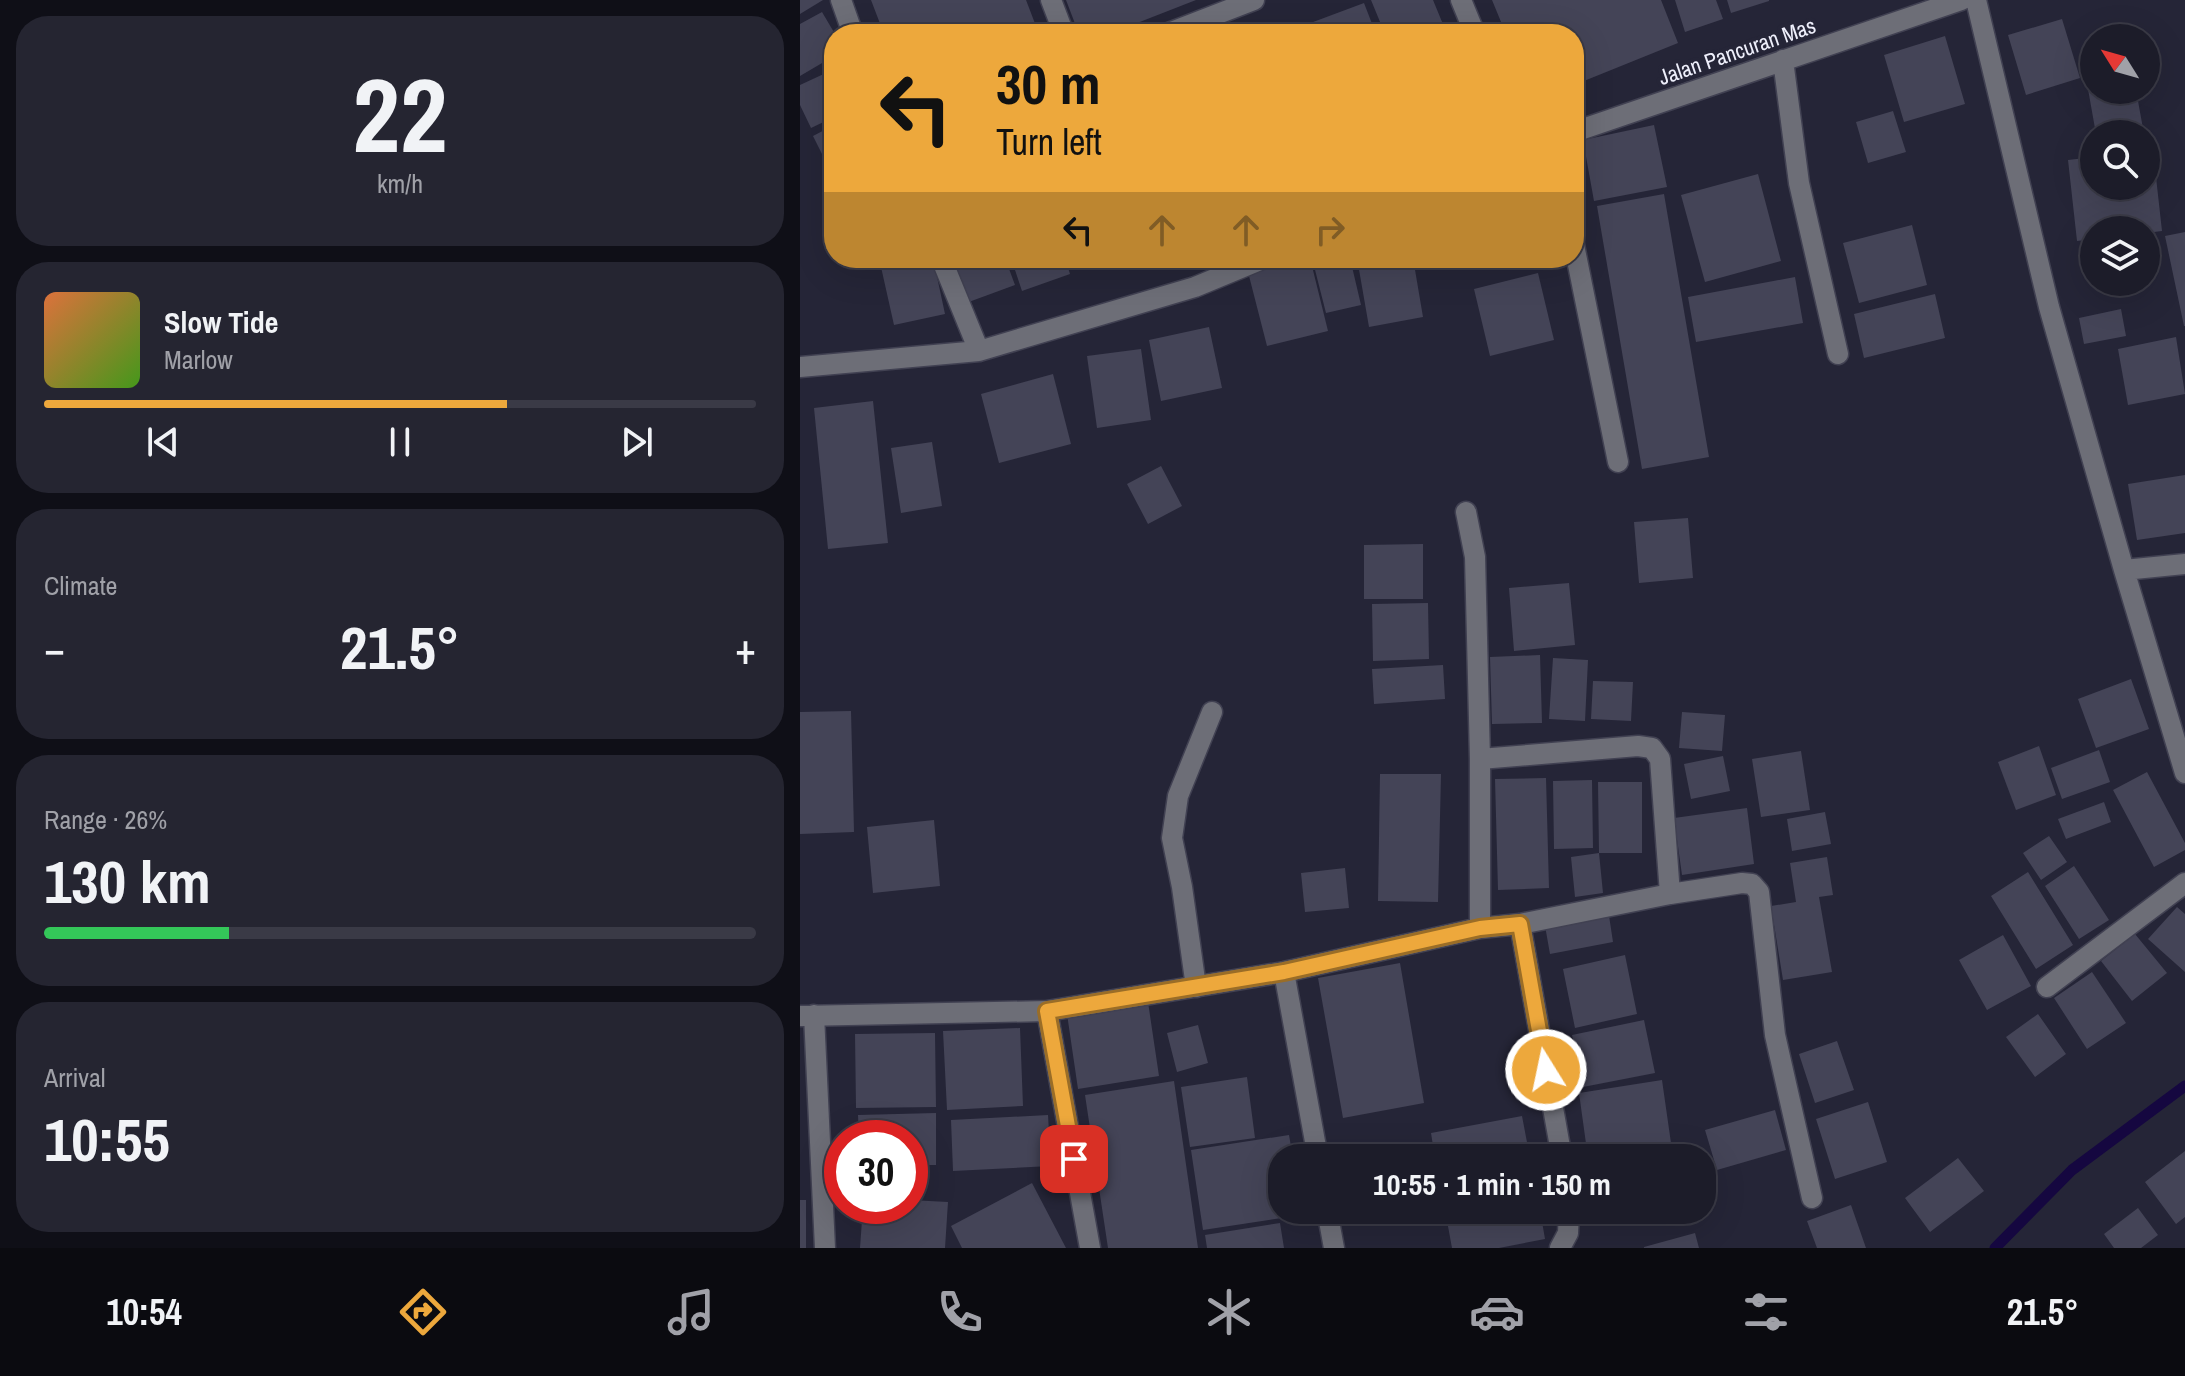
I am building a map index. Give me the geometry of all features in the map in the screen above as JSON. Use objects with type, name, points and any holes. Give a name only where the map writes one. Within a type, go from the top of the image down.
[{"type":"street","points":[[841,0],[849,24]]},
{"type":"street","points":[[1051,0],[1060,24]]},
{"type":"street","points":[[1192,24],[1254,0]]},
{"type":"street","points":[[1461,0],[1471,24]]},
{"type":"street","name":"Jalan Pancuran Mas","points":[[1584,129],[1961,0]]},
{"type":"street","points":[[1976,0],[2049,307],[2185,773]]},
{"type":"street","points":[[1783,60],[1799,183],[1838,354]]},
{"type":"street","points":[[945,268],[979,351]]},
{"type":"street","points":[[800,367],[979,351],[1195,287],[1241,268]]},
{"type":"street","points":[[1579,268],[1618,462]]},
{"type":"street","points":[[1466,512],[1475,557],[1480,928]]},
{"type":"street","points":[[2124,570],[2185,564]]},
{"type":"street","points":[[1196,987],[1172,838],[1178,796],[1212,712]]},
{"type":"street","points":[[1480,759],[1638,746],[1652,748],[1660,759],[1670,894]]},
{"type":"street","points":[[825,1248],[807,1016],[1047,1011],[1284,972],[1480,928],[1520,924],[1742,883],[1752,884],[1759,892],[1775,1035],[1812,1198]]},
{"type":"street","points":[[2047,987],[2185,883]]},
{"type":"street","points":[[1520,924],[1559,1144]]},
{"type":"street","points":[[1284,972],[1315,1144]]},
{"type":"street","points":[[1047,1011],[1090,1248]]},
{"type":"street","points":[[1330,1224],[1334,1248]]},
{"type":"street","points":[[1560,1248],[1568,1233],[1568,1224]]},
{"type":"building","points":[[800,0],[823,0],[800,14]]},
{"type":"building","points":[[871,0],[1026,0],[1035,24],[880,24]]},
{"type":"building","points":[[1066,0],[1196,0],[1135,24],[1075,24]]},
{"type":"building","points":[[1371,0],[1433,0],[1443,24],[1381,24]]},
{"type":"building","points":[[1492,0],[1661,0],[1678,43],[1584,81],[1584,24],[1502,24]]},
{"type":"building","points":[[1675,0],[1716,0],[1723,19],[1685,32]]},
{"type":"building","points":[[1727,0],[1769,0],[1769,1],[1731,13]]},
{"type":"building","points":[[1364,3],[1372,24],[1308,24]]},
{"type":"building","points":[[822,12],[829,24],[824,24],[824,62],[800,76],[800,24]]},
{"type":"building","points":[[2062,19],[2080,78],[2026,95],[2008,35]]},
{"type":"building","points":[[1945,36],[1965,104],[1904,122],[1884,55]]},
{"type":"building","points":[[824,74],[824,122],[811,128],[800,105],[800,85]]},
{"type":"building","points":[[2091,104],[2139,104],[2141,120],[2094,120]]},
{"type":"building","points":[[1893,111],[1906,152],[1868,163],[1856,122]]},
{"type":"building","points":[[1654,125],[1667,187],[1594,201],[1584,140]]},
{"type":"building","points":[[824,130],[824,158],[813,136]]},
{"type":"building","points":[[2080,159],[2080,200],[2159,200],[2162,231],[2160,216],[2080,216],[2080,241],[2077,241],[2068,160]]},
{"type":"building","points":[[1758,174],[1781,261],[1705,282],[1681,195]]},
{"type":"building","points":[[1664,194],[1709,457],[1642,469],[1597,206]]},
{"type":"building","points":[[1912,225],[1927,285],[1859,303],[1843,243]]},
{"type":"building","points":[[2185,232],[2185,326],[2184,326],[2165,236]]},
{"type":"building","points":[[881,268],[935,268],[945,314],[894,325]]},
{"type":"building","points":[[953,268],[1009,268],[1015,285],[966,303]]},
{"type":"building","points":[[1014,268],[1068,268],[1070,274],[1022,291]]},
{"type":"building","points":[[1264,268],[1312,268],[1328,331],[1267,346],[1248,272]]},
{"type":"building","points":[[1315,268],[1352,268],[1361,305],[1326,313]]},
{"type":"building","points":[[1359,268],[1415,268],[1423,317],[1369,327]]},
{"type":"building","points":[[1538,273],[1554,340],[1490,356],[1474,289]]},
{"type":"building","points":[[1795,277],[1803,323],[1696,342],[1688,297]]},
{"type":"building","points":[[1935,294],[1945,338],[1864,358],[1854,314]]},
{"type":"building","points":[[2121,309],[2126,336],[2084,344],[2079,318]]},
{"type":"building","points":[[1209,327],[1222,388],[1161,401],[1149,340]]},
{"type":"building","points":[[2176,337],[2185,394],[2128,405],[2118,349]]},
{"type":"building","points":[[1141,349],[1151,420],[1097,428],[1087,356]]},
{"type":"building","points":[[1053,374],[1071,444],[999,463],[981,394]]},
{"type":"building","points":[[873,401],[888,543],[828,549],[814,408]]},
{"type":"building","points":[[932,442],[942,506],[901,513],[891,448]]},
{"type":"building","points":[[1161,466],[1182,506],[1148,524],[1127,484]]},
{"type":"building","points":[[2185,475],[2185,533],[2137,540],[2128,484]]},
{"type":"building","points":[[1688,518],[1693,578],[1639,583],[1634,522]]},
{"type":"building","points":[[1423,544],[1423,599],[1364,599],[1364,545]]},
{"type":"building","points":[[1569,583],[1575,645],[1514,651],[1509,588]]},
{"type":"building","points":[[1428,603],[1429,659],[1373,661],[1372,604]]},
{"type":"building","points":[[1540,655],[1542,723],[1492,724],[1490,657]]},
{"type":"building","points":[[1553,658],[1588,660],[1585,721],[1549,719]]},
{"type":"building","points":[[1443,665],[1445,699],[1374,704],[1372,669]]},
{"type":"building","points":[[2131,679],[2149,729],[2096,748],[2078,699]]},
{"type":"building","points":[[1593,681],[1633,682],[1631,721],[1591,719]]},
{"type":"building","points":[[851,711],[854,832],[800,834],[800,712]]},
{"type":"building","points":[[1682,712],[1725,715],[1722,751],[1679,748]]},
{"type":"building","points":[[2039,746],[2056,795],[2016,810],[1998,762]]},
{"type":"building","points":[[2099,750],[2110,782],[2062,799],[2051,768]]},
{"type":"building","points":[[1801,751],[1810,810],[1761,817],[1752,759]]},
{"type":"building","points":[[1723,756],[1730,791],[1691,799],[1684,764]]},
{"type":"building","points":[[2147,772],[2185,843],[2185,850],[2154,867],[2113,790]]},
{"type":"building","points":[[1380,774],[1441,774],[1438,902],[1378,901]]},
{"type":"building","points":[[1546,778],[1549,888],[1498,890],[1495,779]]},
{"type":"building","points":[[1592,780],[1593,848],[1554,849],[1553,781]]},
{"type":"building","points":[[1598,782],[1642,782],[1642,853],[1599,853]]},
{"type":"building","points":[[2104,802],[2111,822],[2066,839],[2058,819]]},
{"type":"building","points":[[1747,808],[1754,864],[1682,875],[1674,818]]},
{"type":"building","points":[[1825,812],[1831,844],[1792,851],[1787,819]]},
{"type":"building","points":[[934,820],[940,886],[873,893],[867,827]]},
{"type":"building","points":[[2049,836],[2067,862],[2041,880],[2023,853]]},
{"type":"building","points":[[1599,853],[1603,893],[1575,897],[1571,857]]},
{"type":"building","points":[[1827,857],[1833,895],[1819,897],[1832,972],[1783,980],[1771,906],[1796,902],[1790,863]]},
{"type":"building","points":[[2074,866],[2109,920],[2079,939],[2045,886]]},
{"type":"building","points":[[1345,868],[1349,908],[1305,912],[1301,873]]},
{"type":"building","points":[[2028,872],[2073,945],[2036,969],[1991,896]]},
{"type":"building","points":[[2177,907],[2185,914],[2185,972],[2148,939]]},
{"type":"building","points":[[1608,909],[1613,942],[1550,954],[1544,920]]},
{"type":"building","points":[[2135,934],[2167,973],[2132,1001],[2101,961]]},
{"type":"building","points":[[2003,935],[2031,986],[1987,1010],[1959,960]]},
{"type":"building","points":[[1625,955],[1637,1014],[1575,1028],[1563,969]]},
{"type":"building","points":[[1400,963],[1424,1103],[1343,1118],[1318,978]]},
{"type":"building","points":[[2092,972],[2126,1023],[2087,1049],[2054,998]]},
{"type":"building","points":[[1148,1002],[1159,1076],[1078,1089],[1067,1014]]},
{"type":"building","points":[[2038,1014],[2066,1054],[2035,1077],[2006,1037]]},
{"type":"building","points":[[1644,1020],[1655,1073],[1583,1087],[1572,1035]]},
{"type":"building","points":[[1198,1025],[1208,1063],[1177,1072],[1167,1033]]},
{"type":"building","points":[[1020,1028],[1023,1106],[947,1110],[943,1031]]},
{"type":"building","points":[[935,1033],[936,1107],[856,1108],[855,1034]]},
{"type":"building","points":[[1837,1041],[1854,1090],[1815,1103],[1799,1054]]},
{"type":"building","points":[[1247,1077],[1255,1138],[1190,1147],[1181,1087]]},
{"type":"building","points":[[1662,1080],[1671,1144],[1586,1144],[1579,1093]]},
{"type":"building","points":[[1174,1081],[1198,1248],[1108,1248],[1085,1095]]},
{"type":"building","points":[[1868,1102],[1887,1162],[1835,1179],[1816,1119]]},
{"type":"building","points":[[1775,1110],[1786,1150],[1717,1170],[1716,1144],[1709,1144],[1705,1130]]},
{"type":"building","points":[[936,1113],[936,1165],[928,1165],[928,1120],[858,1120],[858,1115]]},
{"type":"building","points":[[1048,1115],[1051,1166],[953,1171],[951,1120]]},
{"type":"building","points":[[1522,1116],[1527,1144],[1433,1144],[1431,1133]]},
{"type":"building","points":[[1289,1135],[1291,1144],[1268,1144],[1268,1220],[1203,1230],[1191,1150]]},
{"type":"building","points":[[2185,1151],[2185,1217],[2176,1224],[2145,1182]]},
{"type":"building","points":[[1958,1158],[1984,1191],[1930,1232],[1905,1198]]},
{"type":"building","points":[[1032,1183],[1066,1248],[962,1248],[951,1226]]},
{"type":"building","points":[[800,1200],[806,1200],[806,1248],[800,1248]]},
{"type":"building","points":[[928,1201],[948,1202],[945,1248],[860,1248],[862,1224],[928,1224]]},
{"type":"building","points":[[1851,1205],[1866,1248],[1817,1248],[1807,1221]]},
{"type":"building","points":[[2138,1208],[2158,1235],[2141,1248],[2114,1248],[2104,1234]]},
{"type":"building","points":[[1280,1224],[1284,1248],[1207,1248],[1205,1235]]},
{"type":"building","points":[[1448,1224],[1542,1224],[1545,1239],[1499,1248],[1452,1248]]},
{"type":"building","points":[[1695,1233],[1699,1248],[1644,1248],[1644,1247]]},
{"type":"waterway","points":[[1995,1248],[2072,1170],[2185,1086]]},
{"type":"route","points":[[1074,1159],[1047,1011],[1284,972],[1480,928],[1520,924],[1546,1070]]}]
